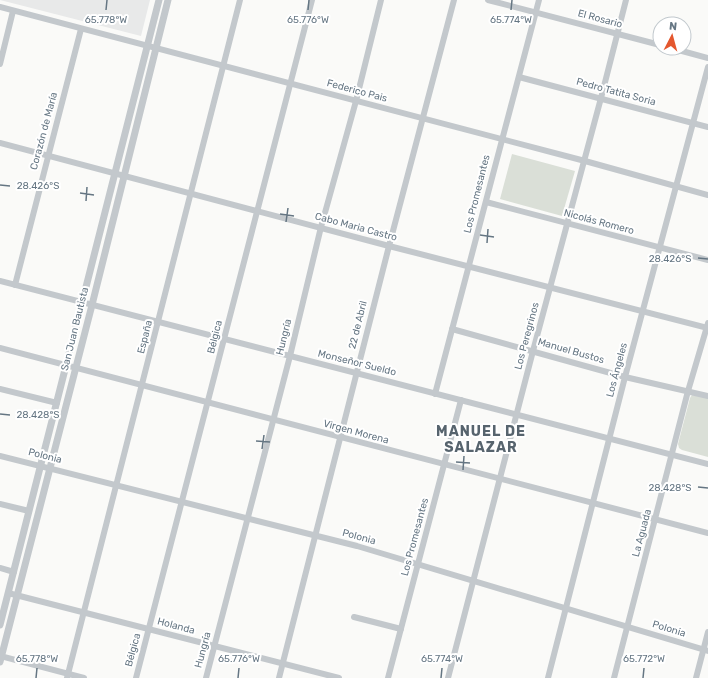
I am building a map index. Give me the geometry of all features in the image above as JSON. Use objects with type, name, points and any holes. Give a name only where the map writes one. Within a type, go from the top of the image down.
[{"type":"street","name":"San Juan Bautista","points":[[0,625],[159,0]]},
{"type":"street","name":"San Juan Bautista","points":[[0,658],[92,305],[168,0]]},
{"type":"street","name":"España","points":[[68,676],[240,0]]},
{"type":"street","name":"Bélgica","points":[[136,678],[312,0]]},
{"type":"street","name":"Hungría","points":[[206,678],[381,0]]},
{"type":"street","name":"22 de Abril","points":[[279,678],[356,373],[454,0]]},
{"type":"street","name":"El Rosario","points":[[488,0],[652,43]]},
{"type":"street","name":"Los Promesantes","points":[[435,394],[539,0]]},
{"type":"street","name":"Los Peregrinos","points":[[448,678],[533,351],[585,161],[626,0]]},
{"type":"street","name":"Federico Pais","points":[[0,7],[585,161],[708,195]]},
{"type":"street","points":[[0,64],[14,11]]},
{"type":"street","name":"Corazón de María","points":[[15,285],[82,29]]},
{"type":"street","points":[[692,54],[708,58]]},
{"type":"street","name":"Los Ángeles","points":[[548,678],[625,377],[708,68]]},
{"type":"street","name":"Pedro Tatita Soria","points":[[519,77],[708,127]]},
{"type":"street","name":"Cabo Maria Castro","points":[[0,143],[322,227],[389,246],[643,311],[708,326]]},
{"type":"street","name":"Nicolás Romero","points":[[486,202],[708,260]]},
{"type":"street","name":"Monseñor Sueldo","points":[[0,281],[708,464]]},
{"type":"street","name":"La Aguada","points":[[614,678],[656,520],[688,391],[708,326]]},
{"type":"street","name":"Manuel Bustos","points":[[452,329],[625,377],[708,396]]},
{"type":"street","name":"Virgen Morena","points":[[0,348],[66,367],[708,533]]},
{"type":"street","points":[[0,389],[57,403]]},
{"type":"street","name":"Los Promesantes","points":[[388,678],[461,400]]},
{"type":"street","name":"Polonia","points":[[0,456],[357,546],[706,650]]},
{"type":"street","points":[[0,504],[29,511]]},
{"type":"street","points":[[0,568],[14,572]]},
{"type":"street","name":"Holanda","points":[[8,593],[339,678]]},
{"type":"street","points":[[354,617],[401,629]]},
{"type":"street","points":[[696,678],[706,650],[708,632]]},
{"type":"street","points":[[0,658],[68,676],[84,678]]},
{"type":"shaded area","points":[[0,0],[150,0],[141,36]]},
{"type":"shaded area","points":[[512,154],[575,171],[562,216],[500,199]]},
{"type":"shaded area","points":[[692,395],[708,398],[708,457],[679,448],[678,444]]},
{"type":"district","name":"MANUEL DE SALAZAR","points":[[481,440]]}]
